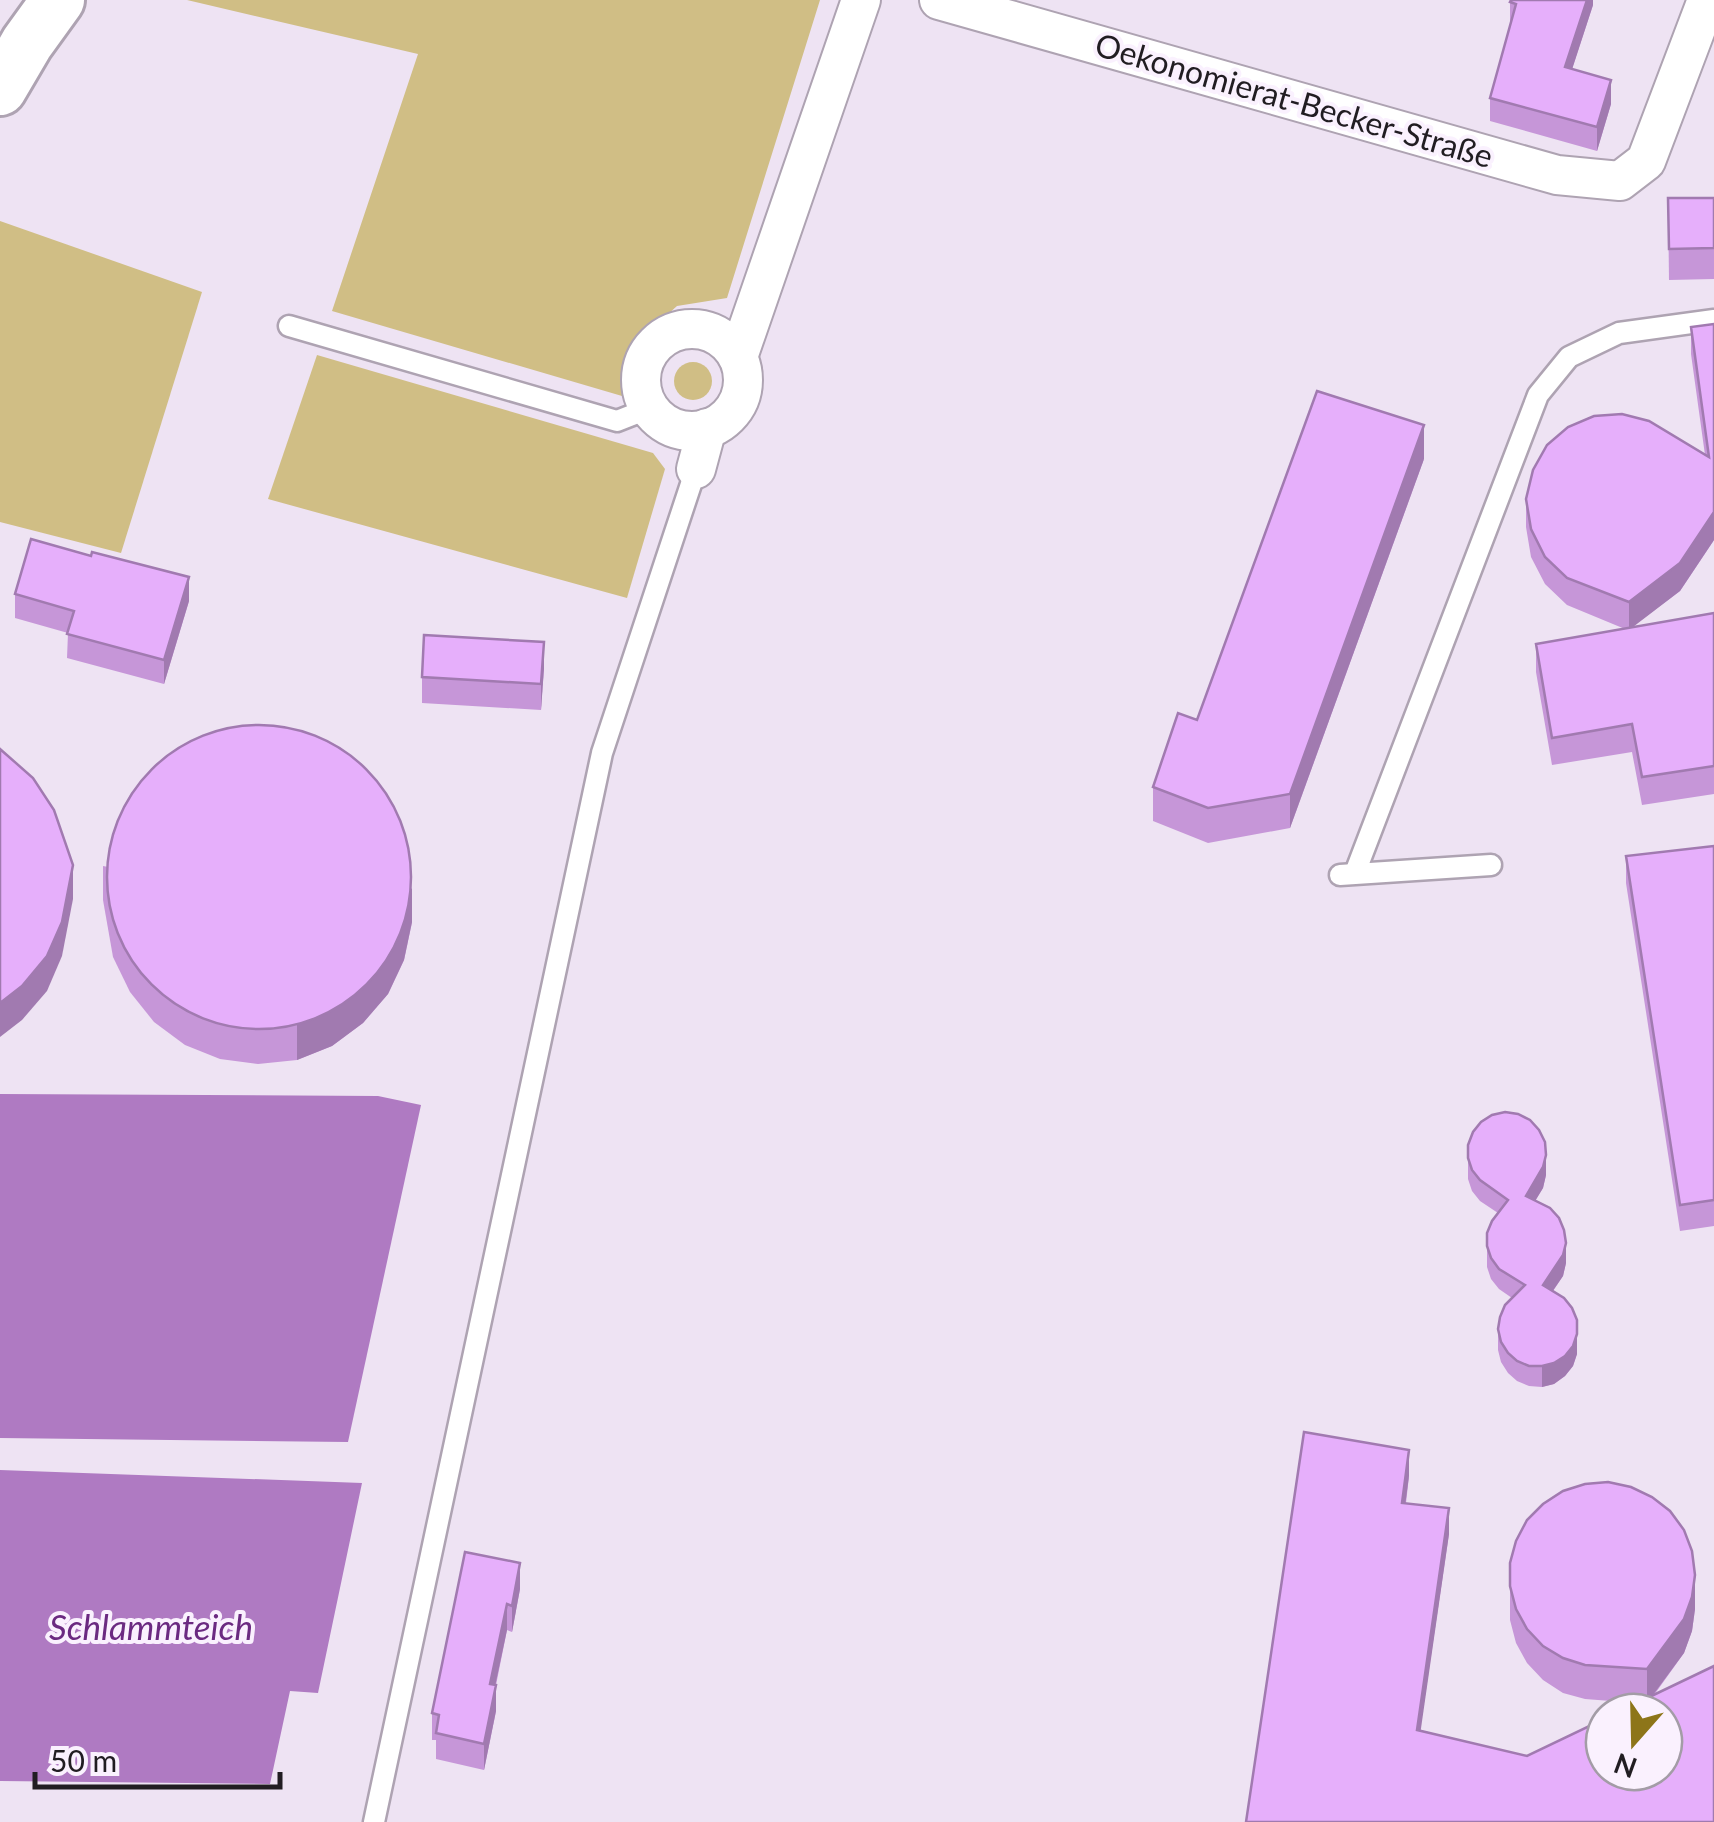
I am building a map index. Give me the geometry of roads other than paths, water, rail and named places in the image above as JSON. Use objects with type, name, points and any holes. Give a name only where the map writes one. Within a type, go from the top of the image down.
[{"type":"main road","points":[[0,22],[16,0]]},
{"type":"main road","points":[[0,89],[58,0]]},
{"type":"street","points":[[738,358],[861,0]]},
{"type":"street","name":"Oekonomierat-Becker-Straße","points":[[939,0],[1557,176],[1620,182],[1646,162],[1707,0]]},
{"type":"street","points":[[686,329],[707,331],[727,342],[738,358],[743,383],[740,399],[719,423],[687,430],[660,419],[650,408],[641,381],[643,366],[662,339],[686,329]]},
{"type":"street","points":[[696,469],[708,428]]},
{"type":"lane","points":[[1491,865],[1348,874],[1538,395],[1569,357],[1619,333],[1714,320]]},
{"type":"lane","points":[[289,326],[616,422],[650,408]]},
{"type":"lane","points":[[374,1822],[602,753],[696,469]]},
{"type":"water","points":[[0,1094],[378,1096],[421,1105],[348,1442],[0,1438]]},
{"type":"water","name":"Schlammteich","points":[[0,1470],[362,1483],[318,1693],[290,1691],[270,1784],[0,1781]]}]
